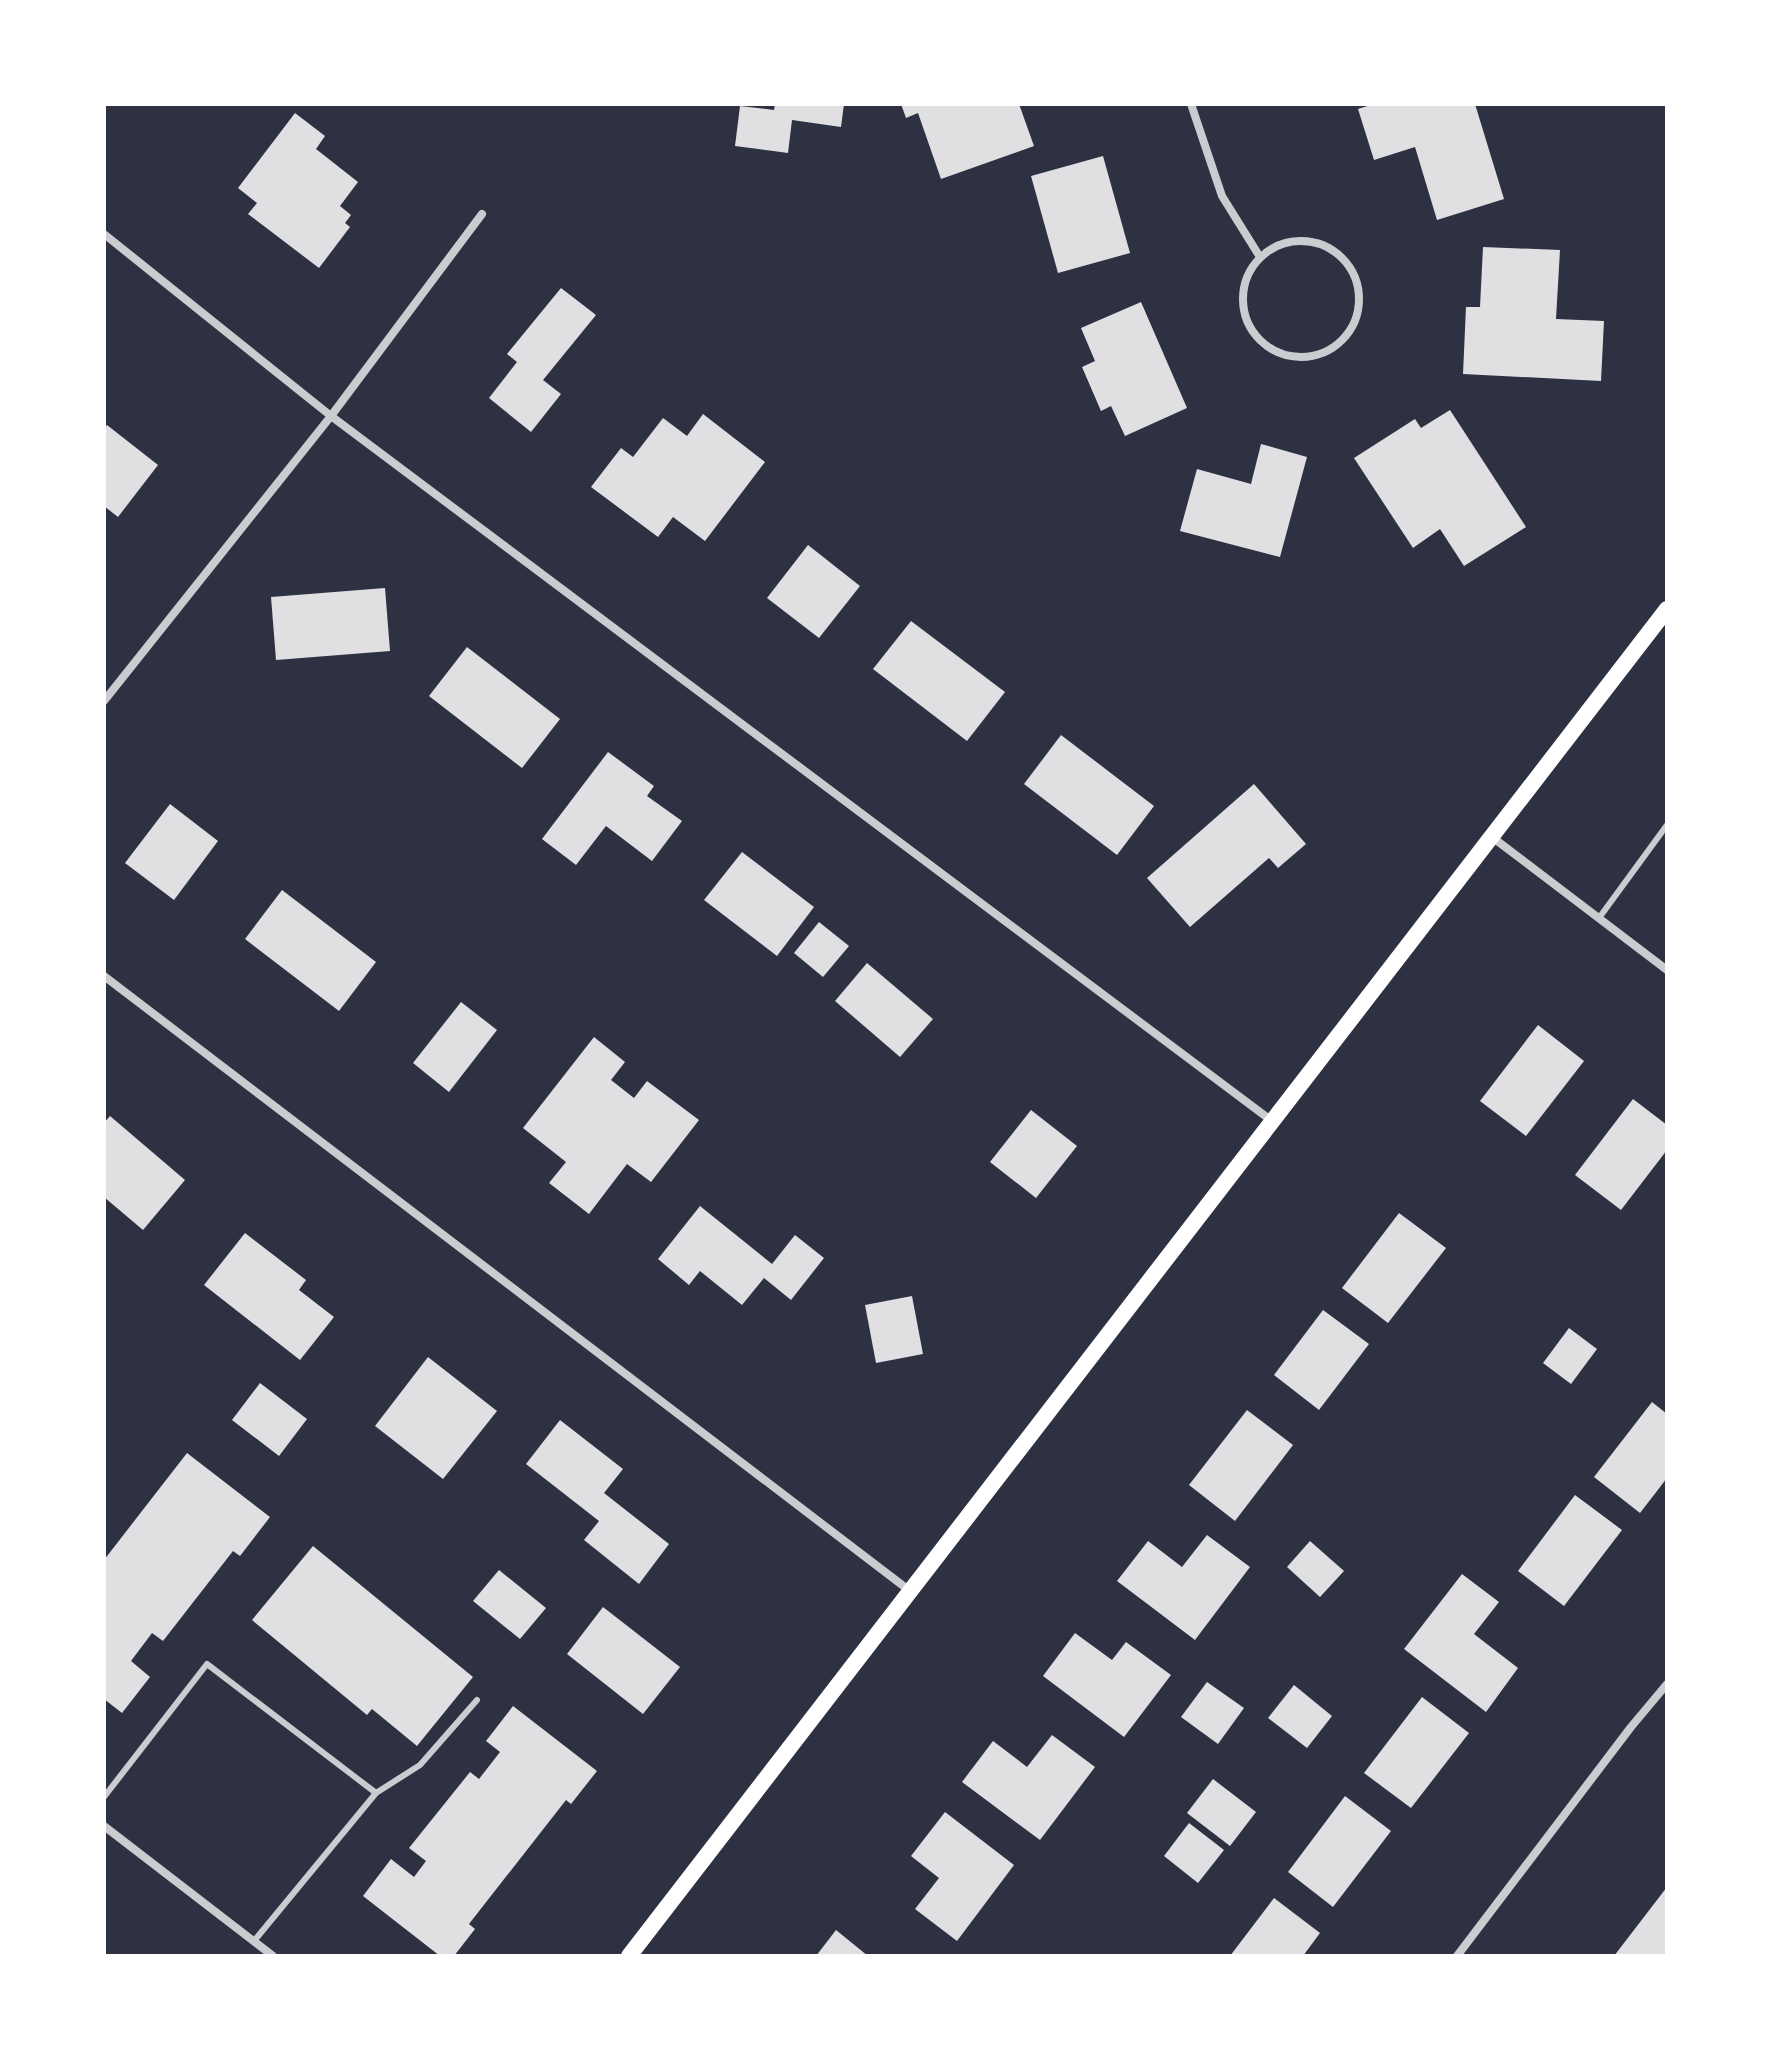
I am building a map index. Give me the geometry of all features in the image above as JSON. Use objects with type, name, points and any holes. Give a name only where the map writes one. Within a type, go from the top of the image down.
[{"type":"main road","points":[[629,1956],[1667,610]]},
{"type":"street","points":[[1191,104],[1222,196],[1260,257]]},
{"type":"street","points":[[104,701],[331,416],[482,214]]},
{"type":"street","points":[[104,234],[331,416],[1272,1121]]},
{"type":"street","points":[[1293,241],[1311,241],[1329,247],[1344,259],[1354,274],[1358,310],[1351,328],[1339,342],[1323,353],[1303,357],[1283,354],[1265,345],[1252,331],[1244,313],[1243,293],[1249,274],[1260,257],[1275,247],[1293,241]]},
{"type":"street","points":[[1492,837],[1667,970]]},
{"type":"street","points":[[104,976],[910,1591]]},
{"type":"street","points":[[1457,1956],[1667,1684]]},
{"type":"street","points":[[104,1826],[273,1956]]},
{"type":"lane","points":[[1599,918],[1667,825]]},
{"type":"lane","points":[[104,1797],[207,1664],[376,1793]]},
{"type":"lane","points":[[254,1941],[376,1793],[420,1765],[477,1700]]},
{"type":"building","points":[[775,104],[844,104],[841,127],[792,120],[788,153],[735,146],[740,106],[774,110]]},
{"type":"building","points":[[901,104],[1019,104],[1034,146],[941,179],[918,113],[906,118]]},
{"type":"building","points":[[1374,104],[1475,104],[1504,199],[1437,220],[1415,147],[1374,160],[1358,109]]},
{"type":"building","points":[[295,113],[325,136],[316,149],[358,182],[340,206],[351,215],[345,223],[350,227],[319,268],[248,214],[257,203],[238,188]]},
{"type":"building","points":[[1103,156],[1130,253],[1058,273],[1031,176]]},
{"type":"building","points":[[1483,247],[1560,250],[1556,319],[1604,321],[1601,381],[1463,374],[1466,307],[1480,307]]},
{"type":"building","points":[[561,288],[596,315],[543,380],[561,394],[531,432],[489,398],[517,362],[507,354]]},
{"type":"building","points":[[1141,302],[1187,408],[1125,436],[1111,406],[1101,411],[1082,367],[1095,361],[1081,328]]},
{"type":"building","points":[[1450,410],[1526,527],[1464,566],[1440,529],[1413,548],[1354,458],[1415,419],[1421,428]]},
{"type":"building","points":[[703,414],[765,462],[705,541],[673,517],[658,537],[591,487],[621,448],[633,457],[663,418],[687,436]]},
{"type":"building","points":[[107,425],[158,465],[118,517],[104,506],[104,429]]},
{"type":"building","points":[[1261,444],[1307,457],[1280,557],[1180,531],[1197,469],[1251,484]]},
{"type":"building","points":[[808,545],[860,586],[819,638],[767,598]]},
{"type":"building","points":[[385,588],[390,651],[276,660],[271,597]]},
{"type":"building","points":[[911,621],[1005,692],[967,741],[873,669]]},
{"type":"building","points":[[467,647],[560,719],[522,768],[429,696]]},
{"type":"building","points":[[1061,735],[1154,806],[1117,855],[1024,784]]},
{"type":"building","points":[[608,752],[654,786],[647,796],[682,821],[652,861],[606,826],[576,865],[542,839]]},
{"type":"building","points":[[1254,784],[1306,844],[1278,868],[1269,858],[1190,927],[1147,878]]},
{"type":"building","points":[[170,804],[218,841],[174,900],[125,863]]},
{"type":"building","points":[[742,852],[814,907],[777,956],[704,900]]},
{"type":"building","points":[[282,890],[376,962],[339,1011],[245,939]]},
{"type":"building","points":[[819,922],[849,946],[823,977],[794,953]]},
{"type":"building","points":[[867,963],[933,1019],[900,1057],[835,1001]]},
{"type":"building","points":[[461,1002],[497,1030],[449,1092],[413,1063]]},
{"type":"building","points":[[1538,1025],[1584,1061],[1526,1136],[1480,1101]]},
{"type":"building","points":[[594,1037],[625,1062],[611,1080],[634,1098],[647,1081],[699,1120],[651,1182],[627,1164],[589,1214],[549,1183],[566,1162],[523,1128]]},
{"type":"building","points":[[1633,1099],[1667,1125],[1667,1150],[1621,1210],[1575,1175]]},
{"type":"building","points":[[1031,1110],[1077,1146],[1036,1198],[990,1162]]},
{"type":"building","points":[[110,1116],[185,1180],[143,1230],[104,1197],[104,1123]]},
{"type":"building","points":[[700,1206],[772,1264],[795,1235],[824,1258],[791,1300],[764,1278],[742,1305],[700,1271],[689,1285],[658,1259]]},
{"type":"building","points":[[1399,1213],[1446,1248],[1388,1323],[1342,1288]]},
{"type":"building","points":[[245,1233],[306,1280],[299,1290],[334,1317],[300,1360],[204,1285]]},
{"type":"building","points":[[912,1296],[923,1354],[876,1363],[865,1305]]},
{"type":"building","points":[[1323,1310],[1369,1344],[1319,1410],[1274,1375]]},
{"type":"building","points":[[1569,1328],[1597,1349],[1571,1384],[1543,1363]]},
{"type":"building","points":[[428,1357],[497,1411],[443,1479],[375,1426]]},
{"type":"building","points":[[260,1383],[307,1419],[279,1456],[232,1420]]},
{"type":"building","points":[[1652,1402],[1667,1414],[1667,1478],[1640,1513],[1594,1477]]},
{"type":"building","points":[[1247,1410],[1293,1445],[1235,1521],[1189,1485]]},
{"type":"building","points":[[560,1420],[623,1469],[604,1493],[669,1544],[639,1584],[584,1540],[599,1521],[526,1464]]},
{"type":"building","points":[[187,1453],[270,1517],[240,1556],[233,1551],[163,1641],[152,1633],[131,1661],[150,1677],[122,1713],[104,1699],[104,1560]]},
{"type":"building","points":[[1575,1495],[1622,1530],[1564,1606],[1518,1571]]},
{"type":"building","points":[[1207,1535],[1250,1567],[1195,1640],[1117,1581],[1148,1541],[1182,1567]]},
{"type":"building","points":[[1310,1541],[1344,1571],[1320,1597],[1287,1567]]},
{"type":"building","points":[[313,1546],[473,1677],[417,1746],[372,1709],[367,1715],[252,1620]]},
{"type":"building","points":[[499,1570],[546,1608],[520,1639],[473,1601]]},
{"type":"building","points":[[1462,1574],[1499,1602],[1474,1634],[1518,1668],[1486,1712],[1404,1649]]},
{"type":"building","points":[[603,1607],[680,1667],[643,1714],[567,1654]]},
{"type":"building","points":[[1075,1633],[1112,1660],[1126,1642],[1171,1675],[1124,1737],[1043,1676]]},
{"type":"building","points":[[1207,1682],[1244,1708],[1218,1744],[1181,1717]]},
{"type":"building","points":[[1294,1685],[1332,1716],[1307,1748],[1268,1718]]},
{"type":"building","points":[[1422,1697],[1469,1733],[1411,1808],[1364,1773]]},
{"type":"building","points":[[513,1706],[597,1771],[571,1804],[566,1800],[469,1924],[475,1929],[454,1956],[440,1956],[363,1896],[391,1859],[414,1877],[426,1861],[409,1848],[470,1772],[479,1779],[500,1752],[486,1741]]},
{"type":"building","points":[[1052,1735],[1095,1767],[1040,1840],[962,1782],[993,1741],[1027,1767]]},
{"type":"building","points":[[1213,1779],[1256,1812],[1230,1846],[1187,1813]]},
{"type":"building","points":[[1345,1796],[1391,1831],[1333,1907],[1288,1872]]},
{"type":"building","points":[[945,1812],[1014,1865],[957,1941],[915,1909],[939,1878],[911,1856]]},
{"type":"building","points":[[1189,1823],[1224,1850],[1198,1883],[1164,1856]]},
{"type":"building","points":[[1667,1887],[1667,1956],[1614,1956]]},
{"type":"building","points":[[1274,1898],[1320,1933],[1303,1956],[1230,1956]]},
{"type":"building","points":[[836,1930],[868,1956],[816,1956]]}]
